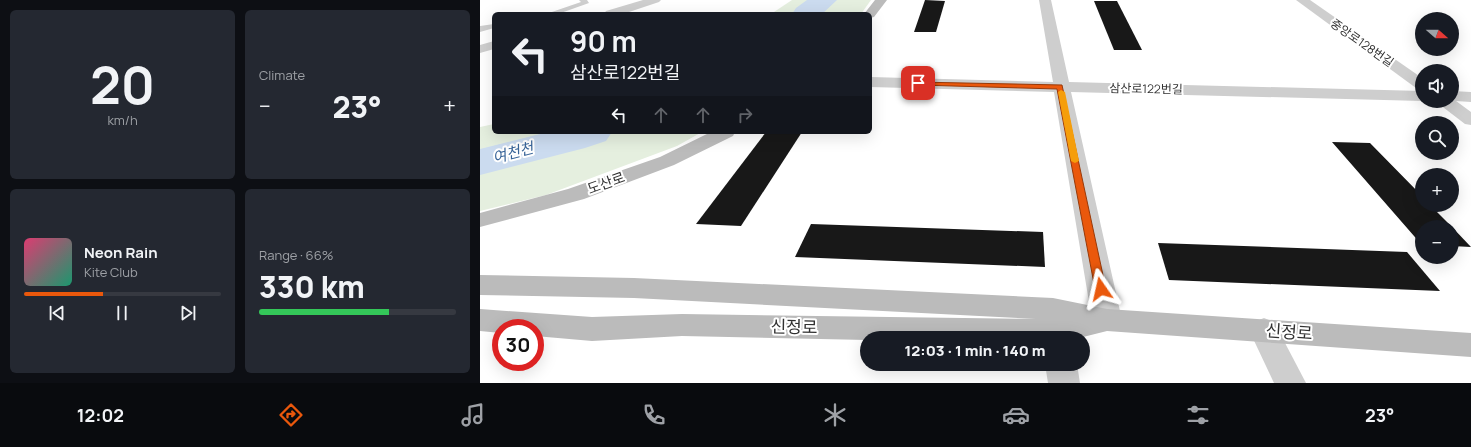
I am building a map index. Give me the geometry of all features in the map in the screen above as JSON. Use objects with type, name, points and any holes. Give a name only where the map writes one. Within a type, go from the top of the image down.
[{"type":"main road","points":[[872,12],[881,0]]},
{"type":"main road","name":"도산로","points":[[480,220],[583,192],[667,161],[722,134]]},
{"type":"main road","name":"신정로","points":[[480,285],[634,288],[1056,326]]},
{"type":"main road","name":"신정로","points":[[480,320],[592,329],[682,325],[1056,326],[1107,320],[1471,345]]},
{"type":"street","points":[[616,12],[655,0]]},
{"type":"street","points":[[1045,0],[1060,87],[1107,320]]},
{"type":"street","name":"중앙로128번길","points":[[1302,0],[1415,80]]},
{"type":"street","points":[[480,49],[492,46]]},
{"type":"street","name":"삼산로122번길","points":[[872,82],[1415,96]]},
{"type":"street","points":[[1459,96],[1471,97]]},
{"type":"street","points":[[1454,108],[1471,120]]},
{"type":"street","points":[[1264,330],[1290,383]]},
{"type":"street","points":[[1062,371],[1064,383]]},
{"type":"lane","points":[[556,12],[585,3],[583,0]]},
{"type":"lane","points":[[480,29],[492,26]]},
{"type":"green space","points":[[792,0],[871,0],[862,12],[774,12]]},
{"type":"green space","points":[[492,124],[492,134],[698,134],[677,146],[546,195],[480,211],[480,127]]},
{"type":"building","points":[[925,0],[945,1],[936,32],[914,32]]},
{"type":"building","points":[[1094,1],[1117,1],[1142,50],[1114,50]]},
{"type":"building","points":[[764,134],[801,134],[741,226],[696,224]]},
{"type":"building","points":[[1332,142],[1370,143],[1415,189],[1415,212],[1437,212],[1445,220],[1415,220],[1415,237]]},
{"type":"building","points":[[811,224],[1043,232],[1045,267],[795,257]]},
{"type":"building","points":[[1459,234],[1471,247],[1459,246]]},
{"type":"building","points":[[1158,243],[1407,252],[1415,261],[1415,264],[1417,264],[1440,291],[1169,280]]},
{"type":"waterway","name":"여천천","points":[[808,12],[824,0]]},
{"type":"waterway","name":"여천천","points":[[480,162],[586,134]]},
{"type":"slow traffic","points":[[1061,92],[1075,161]]},
{"type":"route","points":[[918,83],[1060,87],[1101,289]]}]
